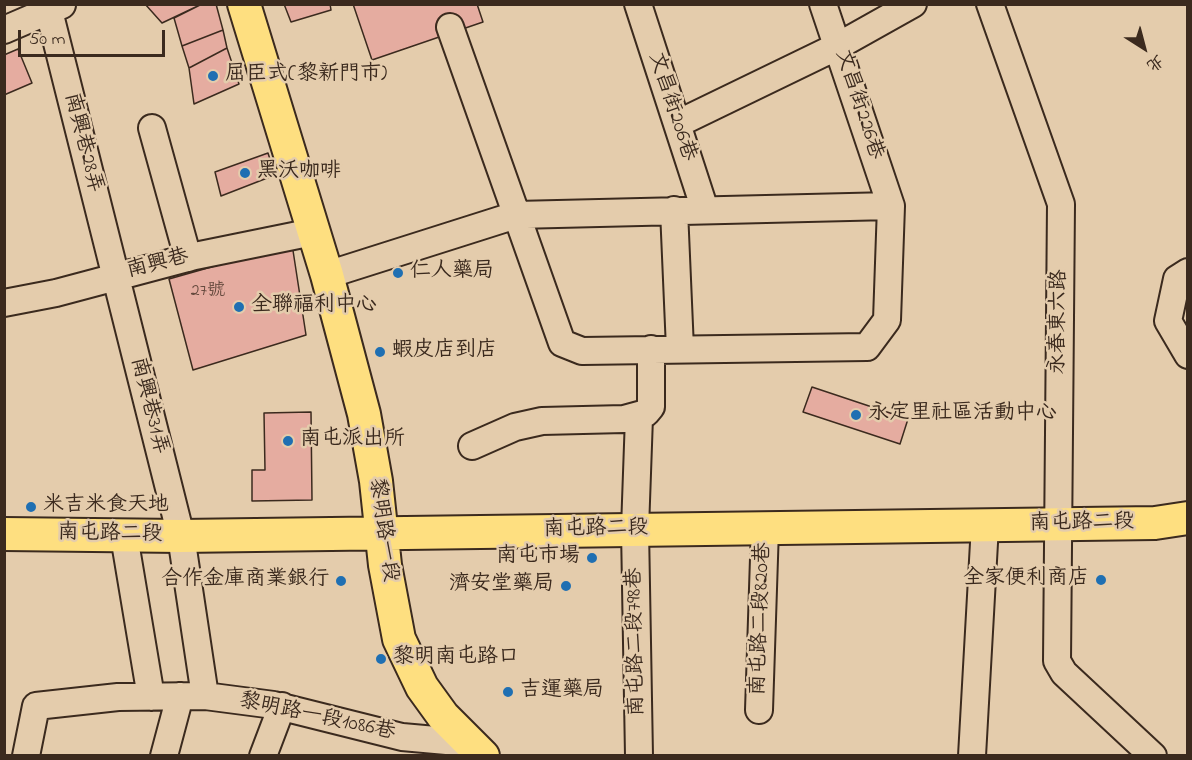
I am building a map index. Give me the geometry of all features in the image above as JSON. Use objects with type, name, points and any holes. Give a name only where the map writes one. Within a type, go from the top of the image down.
[{"type":"main road","name":"黎明路一段","points":[[244,4],[327,274],[364,414],[399,639],[409,664],[443,716],[476,749]]},
{"type":"main road","name":"南屯路二段","points":[[4,534],[181,536],[381,534],[1155,523],[1188,518]]},
{"type":"street","name":"文昌街206巷","points":[[638,4],[705,210]]},
{"type":"street","name":"文昌街226巷","points":[[823,4],[891,206]]},
{"type":"street","points":[[677,124],[838,45],[913,4]]},
{"type":"street","name":"永春東六路","points":[[990,4],[1061,204],[1057,661],[1064,673],[1153,756]]},
{"type":"street","points":[[4,30],[56,8]]},
{"type":"street","name":"南興巷28弄","points":[[56,8],[115,276]]},
{"type":"street","points":[[327,274],[516,214],[891,206],[887,320],[867,347],[582,351],[562,343],[516,214],[450,27]]},
{"type":"street","points":[[152,128],[188,258]]},
{"type":"street","points":[[674,210],[680,349]]},
{"type":"street","name":"南興巷","points":[[4,303],[56,293],[188,258],[313,232]]},
{"type":"street","points":[[1188,272],[1177,279],[1168,321],[1188,355]]},
{"type":"street","name":"南興巷31弄","points":[[115,276],[181,536],[205,696]]},
{"type":"street","points":[[472,446],[515,428],[542,421],[639,417],[651,407],[651,349]]},
{"type":"street","name":"南屯路二段798巷","points":[[639,417],[635,529],[639,756]]},
{"type":"street","points":[[972,756],[985,525]]},
{"type":"street","name":"南屯路二段820巷","points":[[759,710],[765,528]]},
{"type":"street","points":[[124,536],[151,697]]},
{"type":"street","points":[[164,756],[180,696]]},
{"type":"street","name":"黎明路一段1086巷","points":[[26,756],[36,706],[180,696],[205,696],[282,706],[402,737],[476,749]]},
{"type":"street","points":[[263,756],[282,706]]},
{"type":"building","points":[[145,4],[202,4],[162,23]]},
{"type":"building","points":[[202,4],[216,4],[223,30],[182,46],[174,18]]},
{"type":"building","points":[[284,4],[330,4],[331,10],[291,22]]},
{"type":"building","points":[[353,4],[477,4],[483,22],[372,60]]},
{"type":"building","points":[[223,30],[227,48],[189,68],[182,46]]},
{"type":"building","name":"屈臣式(黎新門市)","points":[[227,48],[239,84],[194,104],[189,68]]},
{"type":"building","points":[[18,49],[32,83],[4,95],[4,55]]},
{"type":"building","name":"黑沃咖啡","points":[[268,153],[275,175],[221,196],[215,172]]},
{"type":"building","name":"全聯福利中心","points":[[292,244],[306,335],[193,370],[169,279]]},
{"type":"building","name":"永定里社區活動中心","points":[[812,387],[908,419],[900,444],[803,412]]},
{"type":"building","name":"南屯派出所","points":[[311,412],[312,500],[252,501],[252,470],[265,470],[264,413]]},
{"type":"place","name":"屈臣式(黎新門市)","points":[[213,76]]},
{"type":"place","name":"黑沃咖啡","points":[[245,173]]},
{"type":"place","name":"仁人藥局","points":[[398,273]]},
{"type":"place","name":"全聯福利中心","points":[[239,307]]},
{"type":"place","name":"蝦皮店到店","points":[[380,352]]},
{"type":"place","name":"永定里社區活動中心","points":[[856,415]]},
{"type":"place","name":"南屯派出所","points":[[288,441]]},
{"type":"place","name":"米吉米食天地","points":[[31,507]]},
{"type":"place","name":"南屯市場","points":[[592,558]]},
{"type":"place","name":"全家便利商店","points":[[1101,580]]},
{"type":"place","name":"合作金庫商業銀行","points":[[341,581]]},
{"type":"place","name":"濟安堂藥局","points":[[566,586]]},
{"type":"place","name":"黎明南屯路口","points":[[381,659]]},
{"type":"place","name":"吉運藥局","points":[[508,692]]}]
